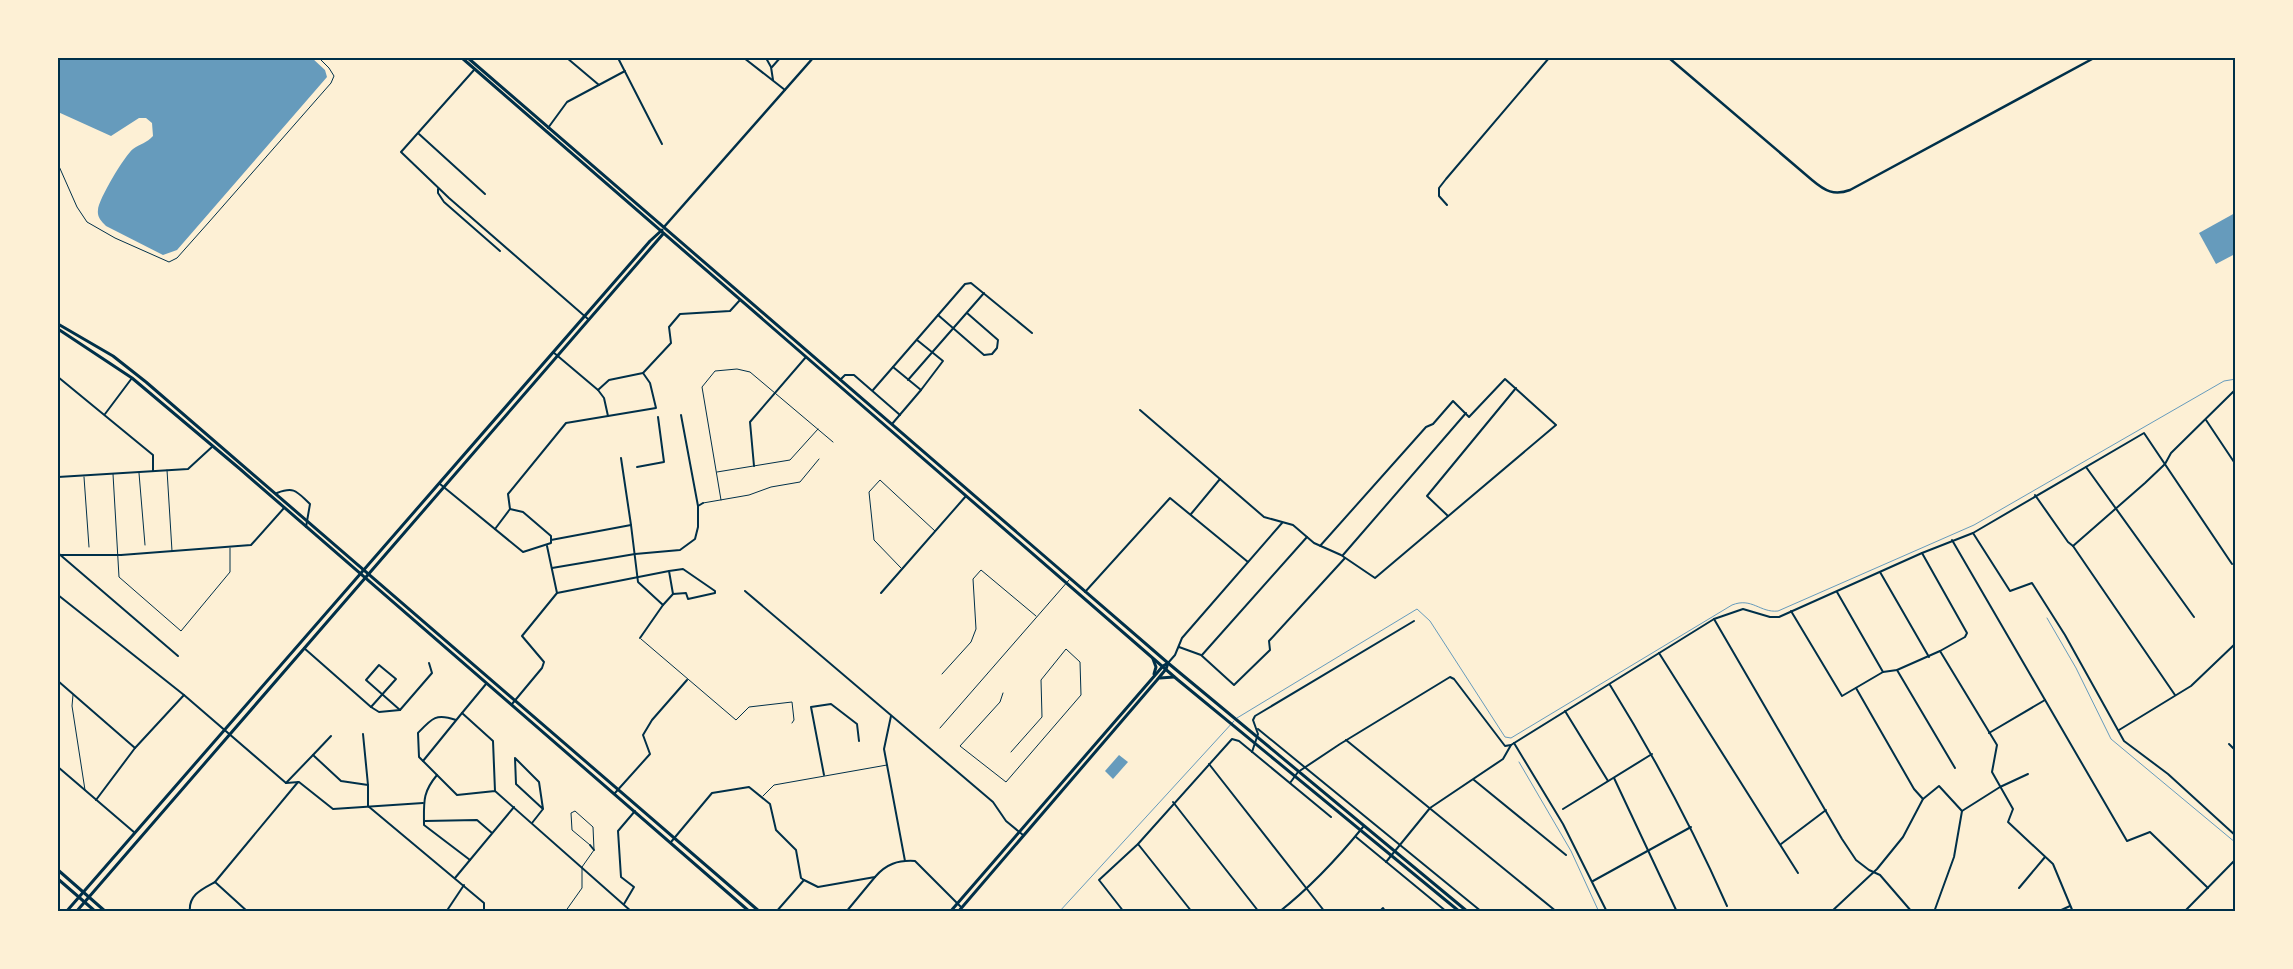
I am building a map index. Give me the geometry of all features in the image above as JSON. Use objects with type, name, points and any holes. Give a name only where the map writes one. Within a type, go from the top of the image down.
[{"type":"main road","points":[[462,58],[477,67]]},
{"type":"main road","points":[[468,58],[740,300],[966,496],[1070,579],[1168,664],[1468,912]]},
{"type":"main road","points":[[66,912],[440,484],[584,316],[650,241],[663,231]]},
{"type":"main road","points":[[76,912],[445,488],[663,231]]},
{"type":"main road","points":[[663,231],[840,380],[1066,583],[1176,678],[1460,912]]},
{"type":"main road","points":[[58,324],[129,368],[309,520],[760,912]]},
{"type":"main road","points":[[58,329],[132,378],[213,446],[750,912]]},
{"type":"main road","points":[[917,454],[920,451]]},
{"type":"main road","points":[[1150,654],[1155,664],[1154,676]]},
{"type":"main road","points":[[950,912],[1162,666],[1168,664]]},
{"type":"main road","points":[[958,912],[1158,680],[1168,664]]},
{"type":"main road","points":[[1158,680],[1167,677],[1176,678]]},
{"type":"main road","points":[[58,870],[106,912]]},
{"type":"main road","points":[[58,879],[96,912]]},
{"type":"street","points":[[58,164],[77,207],[87,222],[114,238],[169,262],[177,258],[331,83],[334,76],[332,71],[319,58]]},
{"type":"street","points":[[567,58],[599,85]]},
{"type":"street","points":[[618,58],[662,144]]},
{"type":"street","points":[[744,58],[785,90]]},
{"type":"street","points":[[766,58],[771,68],[773,80]]},
{"type":"street","points":[[771,68],[780,58]]},
{"type":"street","points":[[663,231],[813,58]]},
{"type":"street","points":[[1447,204],[1439,196],[1440,188],[1446,179],[1549,58]]},
{"type":"street","points":[[1670,58],[1812,180],[1833,193],[1850,190],[2094,58]]},
{"type":"street","points":[[477,67],[402,152],[438,188],[588,319]]},
{"type":"street","points":[[547,129],[567,102],[625,71]]},
{"type":"street","points":[[419,134],[485,194]]},
{"type":"street","points":[[438,188],[438,193],[444,202],[500,251]]},
{"type":"street","points":[[872,391],[965,284],[971,282],[1032,333]]},
{"type":"street","points":[[908,380],[984,293]]},
{"type":"street","points":[[598,390],[609,380],[644,373],[670,343],[669,327],[680,314],[730,311],[740,300]]},
{"type":"street","points":[[938,315],[984,355],[989,356],[995,351],[998,340],[967,313]]},
{"type":"street","points":[[892,426],[943,363],[942,359],[917,339]]},
{"type":"street","points":[[553,352],[598,390],[604,398],[608,416]]},
{"type":"street","points":[[754,466],[749,425],[806,357]]},
{"type":"street","points":[[893,367],[921,390]]},
{"type":"street","points":[[721,500],[702,387],[715,371],[737,369],[750,372],[833,442]]},
{"type":"street","points":[[495,529],[510,509],[508,494],[566,423],[656,408],[650,383],[644,373]]},
{"type":"street","points":[[840,380],[845,375],[854,375],[900,415]]},
{"type":"street","points":[[58,377],[153,455],[153,471]]},
{"type":"street","points":[[104,414],[132,378]]},
{"type":"street","points":[[1140,410],[1264,517],[1293,525],[1320,546],[1344,557],[1374,578],[1556,425],[1505,379],[1470,416],[1453,401],[1433,424],[1426,427],[1320,546]]},
{"type":"street","points":[[1448,516],[1427,496],[1516,388]]},
{"type":"street","points":[[2073,546],[2165,464],[2171,453],[2236,389]]},
{"type":"street","points":[[1179,647],[1201,655],[1234,685],[1270,650],[1269,641],[1344,557],[1466,413]]},
{"type":"street","points":[[552,568],[635,554],[680,550],[688,546],[694,539],[698,527],[698,506],[681,414]]},
{"type":"street","points":[[637,466],[664,462],[658,417]]},
{"type":"street","points":[[2206,420],[2236,465]]},
{"type":"street","points":[[716,472],[790,460],[818,428]]},
{"type":"street","points":[[1290,784],[1298,772],[1346,740],[1452,677],[1505,746],[1512,744],[1714,619],[1743,608],[1770,617],[1778,617],[1880,571],[1973,533],[2035,495],[2144,433],[2232,564]]},
{"type":"street","points":[[58,477],[188,469],[213,446]]},
{"type":"street","points":[[621,458],[638,582],[664,605]]},
{"type":"street","points":[[698,506],[703,503],[800,482],[819,459]]},
{"type":"street","points":[[2086,466],[2194,618]]},
{"type":"street","points":[[167,470],[172,551]]},
{"type":"street","points":[[139,472],[145,545]]},
{"type":"street","points":[[113,474],[119,577],[181,631],[230,572],[230,548]]},
{"type":"street","points":[[84,476],[88,547]]},
{"type":"street","points":[[1191,515],[1220,479]]},
{"type":"street","points":[[902,569],[874,540],[869,492],[880,480],[936,531]]},
{"type":"street","points":[[440,484],[523,552],[547,546],[551,543],[551,536],[523,512],[510,509]]},
{"type":"street","points":[[277,493],[289,488],[294,489],[310,504],[309,520],[306,527]]},
{"type":"street","points":[[2035,495],[2068,542],[2073,546],[2175,695]]},
{"type":"street","points":[[881,593],[966,496]]},
{"type":"street","points":[[1085,592],[1170,498],[1248,562]]},
{"type":"street","points":[[58,554],[118,554],[230,548],[251,545],[284,508]]},
{"type":"street","points":[[1168,664],[1179,647],[1182,638],[1282,523]]},
{"type":"street","points":[[551,540],[631,525]]},
{"type":"street","points":[[1973,533],[2010,591],[2032,583],[2124,741],[2168,774],[2236,836]]},
{"type":"street","points":[[1201,655],[1307,537]]},
{"type":"street","points":[[1952,540],[2127,842],[2150,832],[2208,888]]},
{"type":"street","points":[[512,704],[542,668],[544,662],[540,655],[524,640],[524,633],[554,600],[557,593],[547,546]]},
{"type":"street","points":[[1791,611],[1842,696],[1883,672],[1897,670],[1940,651],[1965,637],[1967,633],[1922,553]]},
{"type":"street","points":[[58,554],[178,656]]},
{"type":"street","points":[[557,593],[638,576],[682,570],[715,593],[688,599],[686,593],[673,594],[640,638],[736,720],[749,707],[792,702],[794,720],[792,723]]},
{"type":"street","points":[[942,674],[971,642],[976,629],[973,579],[981,570],[1037,617]]},
{"type":"street","points":[[669,571],[673,594]]},
{"type":"street","points":[[1880,571],[1928,656]]},
{"type":"street","points":[[940,728],[1070,579]]},
{"type":"street","points":[[745,591],[993,802],[1006,821],[1023,835]]},
{"type":"street","points":[[1836,591],[1883,672]]},
{"type":"street","points":[[58,595],[184,695],[229,736],[286,783],[299,782],[333,809],[424,803]]},
{"type":"street","points":[[1714,619],[1856,860],[1869,870],[1874,871],[1912,912]]},
{"type":"street","points":[[1414,621],[1255,716],[1253,720],[1258,729],[1482,912]]},
{"type":"street","points":[[2119,730],[2191,686],[2235,646]]},
{"type":"street","points":[[304,648],[370,707],[379,712],[400,710],[432,674],[429,663]]},
{"type":"street","points":[[1003,693],[1000,702],[960,746],[1006,782],[1081,695],[1080,662],[1066,649],[1044,674],[1041,680],[1042,717],[1011,752]]},
{"type":"street","points":[[1940,651],[1997,745],[1992,772],[2013,809],[2008,822],[2045,857],[2058,873],[2073,912]]},
{"type":"street","points":[[1659,653],[1798,873]]},
{"type":"street","points":[[370,707],[382,694],[396,679],[379,665],[366,680],[382,694],[400,710]]},
{"type":"street","points":[[1897,670],[1955,768]]},
{"type":"street","points":[[616,794],[650,754],[643,735],[652,720],[687,680]]},
{"type":"street","points":[[58,681],[135,748]]},
{"type":"street","points":[[423,760],[487,684]]},
{"type":"street","points":[[1610,685],[1652,754],[1692,827],[1727,906]]},
{"type":"street","points":[[1856,688],[1914,790],[1923,799]]},
{"type":"street","points":[[73,695],[72,706],[85,790]]},
{"type":"street","points":[[96,800],[135,748],[184,695]]},
{"type":"street","points":[[1990,733],[2045,700]]},
{"type":"street","points":[[824,775],[811,707],[831,704],[856,724],[859,741]]},
{"type":"street","points":[[1565,712],[1608,781]]},
{"type":"street","points":[[462,713],[493,741],[495,791]]},
{"type":"street","points":[[456,720],[445,716],[432,718],[418,732],[419,757],[457,795],[495,791],[632,912]]},
{"type":"street","points":[[891,716],[884,749],[905,861]]},
{"type":"street","points":[[1252,752],[1258,729]]},
{"type":"street","points":[[363,734],[368,806]]},
{"type":"street","points":[[286,783],[331,736]]},
{"type":"street","points":[[1124,912],[1099,880],[1138,844],[1173,802],[1232,739],[1239,741],[1330,817]]},
{"type":"street","points":[[1346,740],[1557,912]]},
{"type":"street","points":[[1386,862],[1430,808],[1474,780],[1503,758],[1512,744]]},
{"type":"street","points":[[1512,744],[1563,824],[1607,912]]},
{"type":"street","points":[[2229,744],[2236,751]]},
{"type":"street","points":[[1563,809],[1652,754]]},
{"type":"street","points":[[313,755],[341,781],[368,785]]},
{"type":"street","points":[[532,823],[543,809],[539,782],[515,758],[516,784],[543,809]]},
{"type":"street","points":[[1209,763],[1325,912]]},
{"type":"street","points":[[763,797],[774,785],[887,764]]},
{"type":"street","points":[[58,767],[135,833]]},
{"type":"street","points":[[1934,912],[1954,857],[1962,812],[2000,787],[2028,774]]},
{"type":"street","points":[[437,775],[426,789],[424,825],[470,860]]},
{"type":"street","points":[[1614,778],[1650,850],[1677,912]]},
{"type":"street","points":[[1474,780],[1566,855]]},
{"type":"street","points":[[190,912],[190,900],[215,882],[299,782]]},
{"type":"street","points":[[1831,912],[1874,871],[1903,837],[1923,799],[1939,786],[1962,812]]},
{"type":"street","points":[[670,842],[712,793],[748,787],[770,804],[776,830],[796,850],[801,878],[818,887],[875,877]]},
{"type":"street","points":[[1173,802],[1259,912]]},
{"type":"street","points":[[368,806],[484,903],[484,912]]},
{"type":"street","points":[[455,878],[514,807]]},
{"type":"street","points":[[1781,844],[1826,810]]},
{"type":"street","points":[[565,912],[582,888],[582,867],[594,850],[594,827],[575,811],[571,813],[572,830],[594,850]]},
{"type":"street","points":[[624,904],[634,887],[621,876],[618,831],[635,811]]},
{"type":"street","points":[[424,821],[477,820],[492,833]]},
{"type":"street","points":[[1279,912],[1307,890],[1364,826]]},
{"type":"street","points":[[1592,882],[1692,827]]},
{"type":"street","points":[[1356,837],[1446,912]]},
{"type":"street","points":[[1138,844],[1192,912]]},
{"type":"street","points":[[2019,888],[2045,857]]},
{"type":"street","points":[[2184,912],[2236,859]]},
{"type":"street","points":[[846,912],[884,866],[905,861],[915,861],[961,908]]},
{"type":"street","points":[[776,912],[804,880]]},
{"type":"street","points":[[215,882],[248,912]]},
{"type":"street","points":[[446,912],[464,885]]},
{"type":"street","points":[[2058,912],[2070,906]]},
{"type":"street","points":[[1379,912],[1383,908],[1386,912]]},
{"type":"water","points":[[58,58],[312,58],[325,70],[327,77],[177,250],[163,255],[106,226],[98,215],[102,197],[124,160],[133,149],[153,136],[152,123],[146,118],[139,118],[111,136],[58,112]]},
{"type":"water","points":[[2235,213],[2235,254],[2216,264],[2199,233]]},
{"type":"water","points":[[1119,755],[1128,762],[1113,779],[1105,771]]},
{"type":"waterway","points":[[1237,718],[1417,609],[1430,621],[1505,737],[1511,738],[1732,605],[1745,603],[1766,610],[1778,611],[1974,525],[2224,381],[2236,379]]},
{"type":"waterway","points":[[2047,618],[2076,668],[2111,739],[2236,843]]},
{"type":"waterway","points":[[1059,912],[1234,721]]},
{"type":"waterway","points":[[1519,762],[1571,851],[1599,912]]}]
